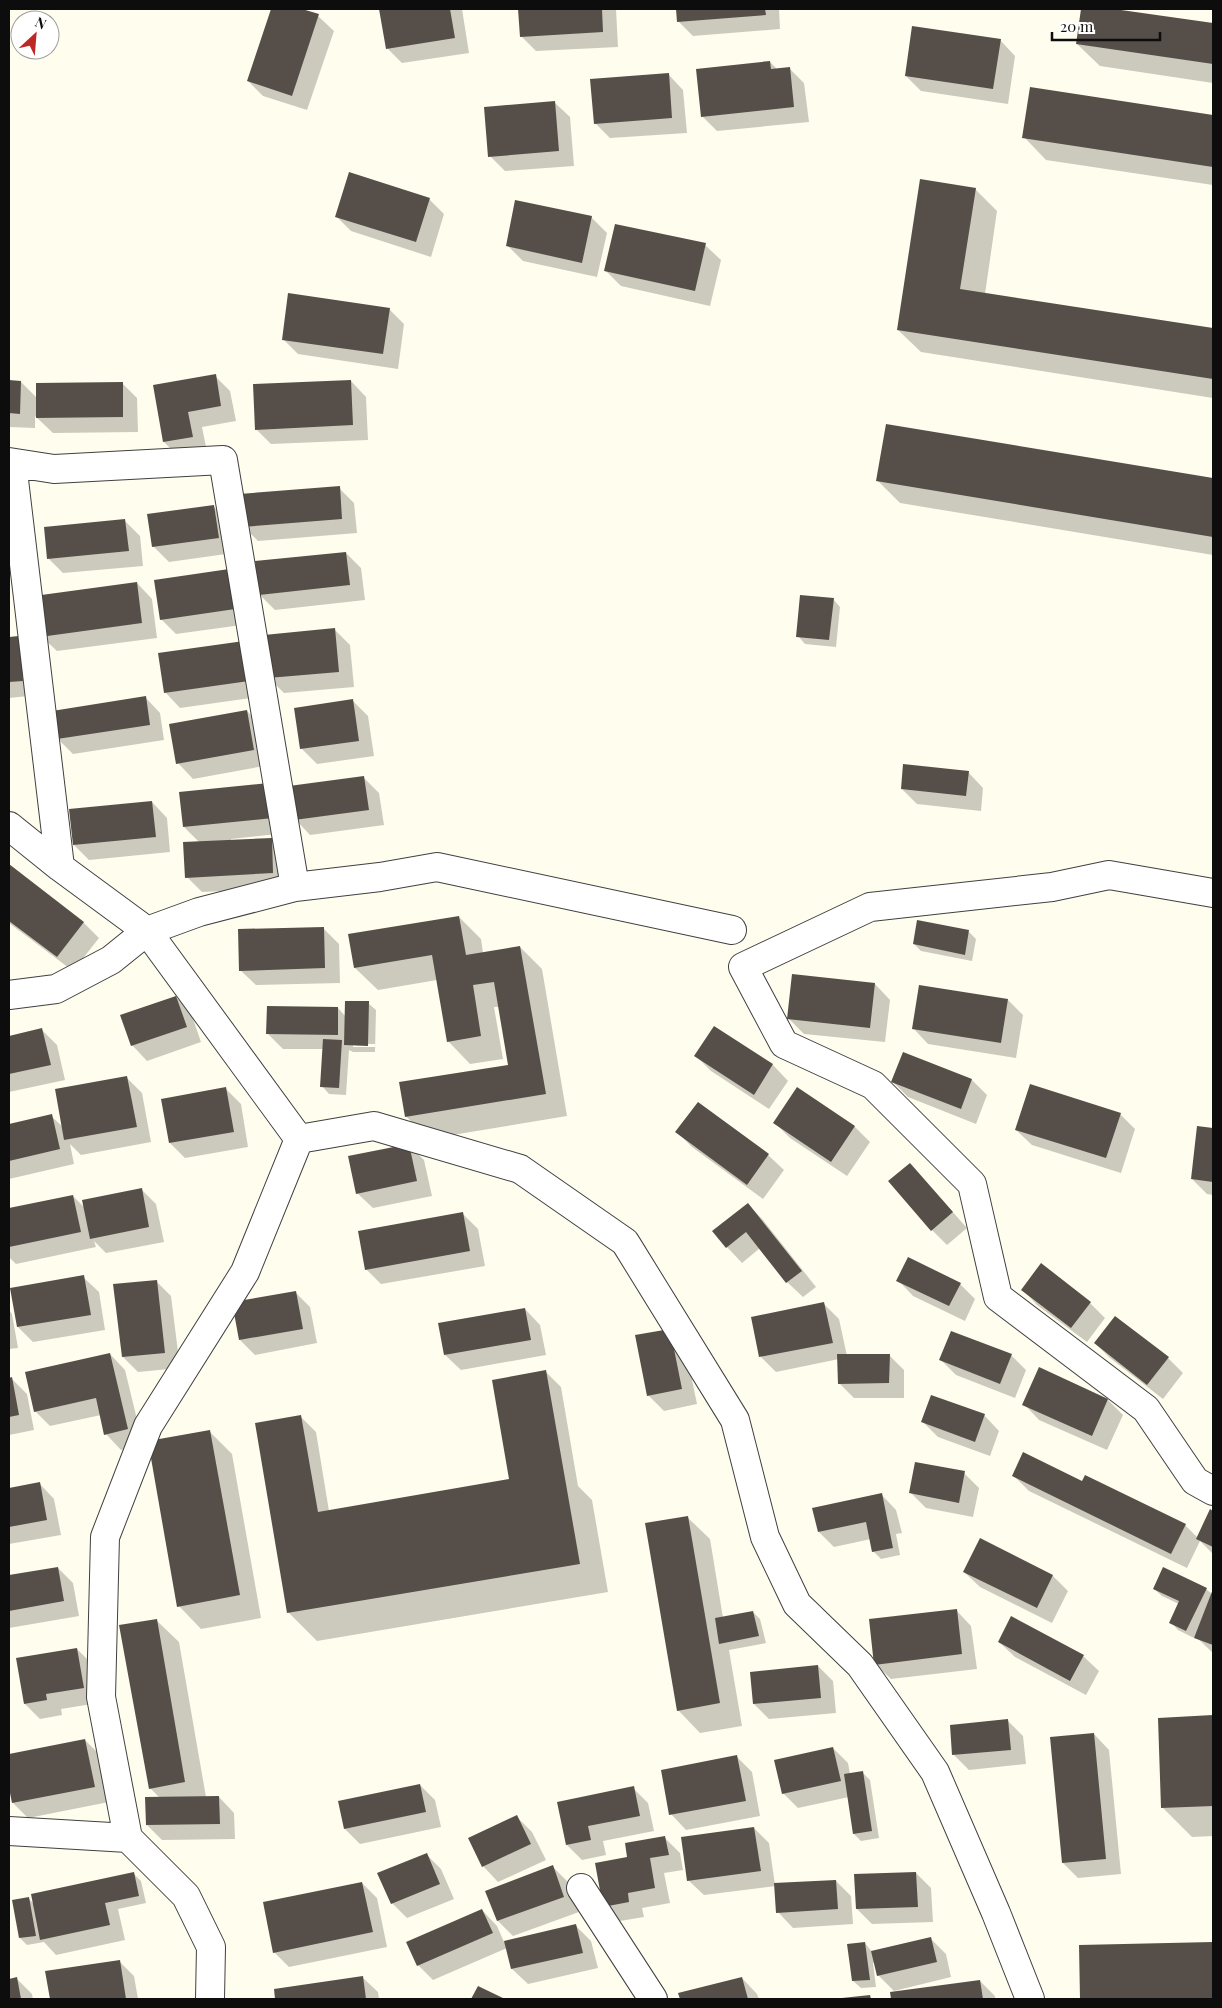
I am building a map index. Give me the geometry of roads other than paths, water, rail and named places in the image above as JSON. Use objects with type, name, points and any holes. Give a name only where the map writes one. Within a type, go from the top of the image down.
[{"type":"street","points":[[60,867],[10,462],[54,469],[223,460],[295,887]]},
{"type":"street","points":[[9,826],[60,867],[147,931],[299,1139]]},
{"type":"street","points":[[9,995],[56,989],[111,960],[147,931],[199,912],[295,887],[437,868],[732,930]]},
{"type":"street","points":[[1213,893],[1109,875],[1052,887],[870,907],[743,967],[784,1044],[873,1085],[972,1184],[998,1297],[1146,1409],[1195,1481],[1213,1491]]},
{"type":"street","points":[[299,1139],[374,1126],[520,1168],[625,1242],[736,1420],[765,1537],[797,1604],[860,1665],[934,1772],[996,1913],[1030,1999]]},
{"type":"street","points":[[210,1999],[211,1947],[186,1896],[128,1838],[101,1697],[105,1537],[148,1426],[245,1272],[299,1139]]},
{"type":"street","points":[[9,1831],[128,1838]]},
{"type":"street","points":[[580,1888],[653,1999]]}]
